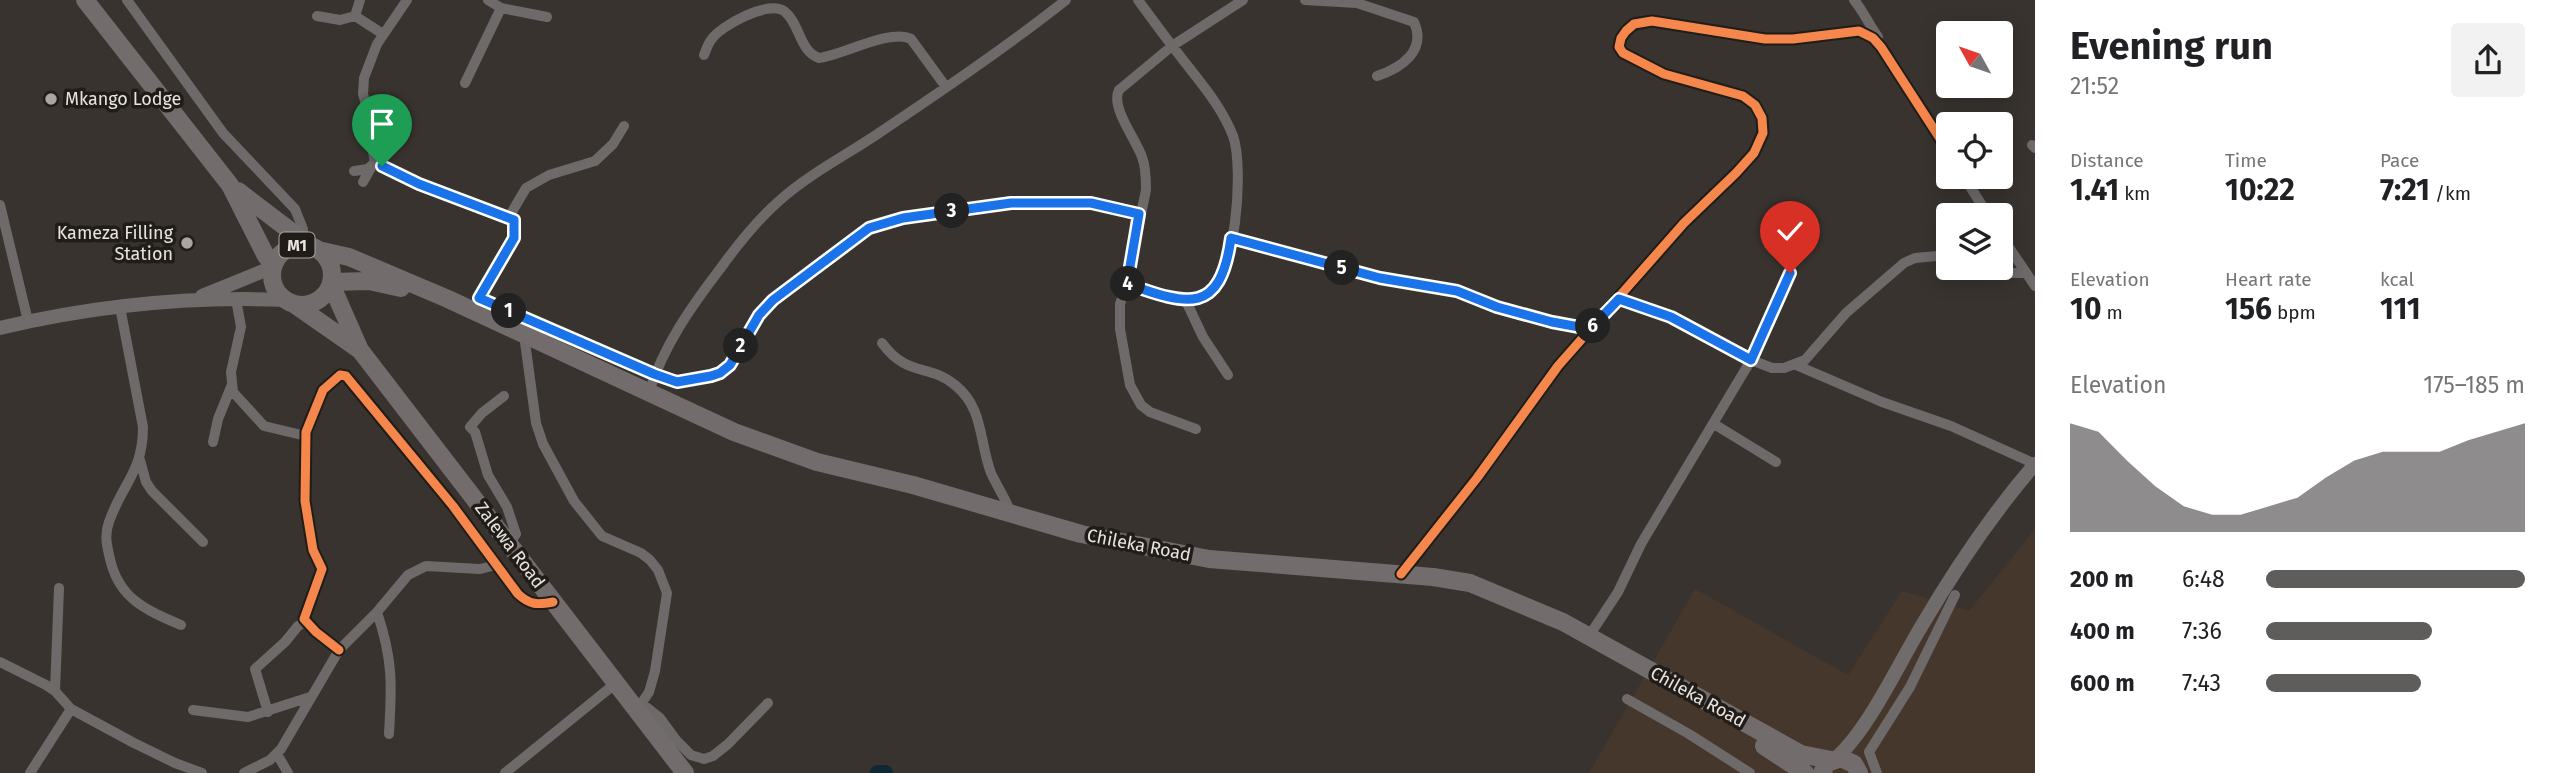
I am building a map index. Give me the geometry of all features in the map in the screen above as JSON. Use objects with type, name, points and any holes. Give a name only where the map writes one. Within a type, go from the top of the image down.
[{"type":"highway","name":"M1","points":[[85,0],[230,185],[266,256],[274,266]]},
{"type":"highway","name":"M1","points":[[230,185],[308,245],[331,267],[331,283]]},
{"type":"highway","name":"M1","points":[[290,302],[274,286],[274,266],[286,250],[308,245]]},
{"type":"highway","name":"Chileka Road","points":[[308,245],[349,257],[448,299],[476,303],[503,326],[769,447],[817,462],[1010,512],[1081,534],[1209,559],[1401,574],[1470,583],[1527,605],[1805,773]]},
{"type":"highway","points":[[290,302],[307,304],[319,299],[331,283],[369,281],[392,285],[468,315],[728,438],[817,470],[963,506],[1078,541],[1199,564],[1432,586],[1467,592],[1586,641]]},
{"type":"highway","name":"Zalewa Road","points":[[331,283],[359,350],[616,683],[639,706],[685,773]]},
{"type":"highway","name":"Zalewa Road","points":[[290,302],[359,350]]},
{"type":"highway","name":"Chileka Road","points":[[1586,641],[1801,754],[1830,764],[1850,760],[1858,771]]},
{"type":"main road","points":[[191,300],[274,266]]},
{"type":"main road","points":[[0,328],[120,307],[191,300],[290,302]]},
{"type":"main road","points":[[1830,764],[1864,723],[1972,543],[2035,464]]},
{"type":"main road","points":[[1858,771],[1855,755],[1864,723]]},
{"type":"street","points":[[127,0],[223,133],[295,209],[308,245]]},
{"type":"street","points":[[355,16],[360,0]]},
{"type":"street","points":[[363,183],[373,164],[370,138],[372,126],[363,87],[369,62],[383,34],[407,0]]},
{"type":"street","points":[[488,0],[501,8],[547,17]]},
{"type":"street","points":[[649,392],[654,374],[682,320],[752,226],[770,209],[804,180],[860,146],[946,87],[1066,0]]},
{"type":"street","points":[[1127,284],[1186,301],[1203,297],[1214,290],[1222,278],[1228,260],[1239,173],[1233,136],[1222,113],[1138,0]]},
{"type":"street","points":[[1196,429],[1150,412],[1134,396],[1130,386],[1119,316],[1146,190],[1142,157],[1117,106],[1116,96],[1119,90],[1172,46],[1243,0]]},
{"type":"street","points":[[1305,0],[1357,3],[1414,22],[1417,32],[1414,53],[1394,70],[1377,76]]},
{"type":"street","points":[[1854,0],[1879,38],[1881,47]]},
{"type":"street","points":[[465,83],[501,8]]},
{"type":"street","points":[[704,55],[711,40],[732,23],[755,11],[776,9],[785,12],[810,53],[819,58],[893,36],[906,36],[946,87]]},
{"type":"street","points":[[317,16],[340,20],[355,16],[383,34]]},
{"type":"street","points":[[1401,574],[1477,478],[1534,397],[1667,242],[1754,153],[1763,134],[1762,118],[1755,105],[1743,96],[1664,74],[1623,53],[1619,47],[1621,38],[1634,24],[1652,21],[1772,39],[1859,31],[1873,38],[1881,47],[1936,133]]},
{"type":"street","points":[[509,217],[526,188],[549,175],[594,161],[613,144],[624,125]]},
{"type":"street","points":[[355,171],[373,164],[514,220],[514,238],[476,303],[677,382],[711,376],[730,365],[759,315],[773,300],[869,228],[903,218],[1011,203],[1091,203],[1139,214]]},
{"type":"street","points":[[0,205],[28,321]]},
{"type":"street","points":[[1231,238],[1380,278],[1457,291],[1497,307],[1590,329]]},
{"type":"street","points":[[2013,254],[2035,286]]},
{"type":"street","points":[[1619,299],[1671,317],[1751,360],[1772,368],[1796,365],[1812,354],[1846,313],[1904,263],[1914,258],[1936,257]]},
{"type":"street","points":[[1586,641],[1618,592],[1641,544],[1751,360],[1790,273]]},
{"type":"street","points":[[2013,274],[2026,273]]},
{"type":"street","points":[[213,442],[231,387],[232,366],[241,327],[236,299]]},
{"type":"street","points":[[1186,301],[1203,337],[1228,375]]},
{"type":"street","points":[[120,307],[143,427],[140,460],[146,482],[203,542]]},
{"type":"street","points":[[524,342],[536,423],[543,444],[574,501],[602,536],[641,553],[658,570],[663,581],[667,602],[655,671],[649,692],[639,706],[660,718],[691,755],[704,759],[713,756],[728,744],[768,703]]},
{"type":"street","points":[[882,343],[897,361],[949,380],[964,393],[979,420],[991,473],[1010,512]]},
{"type":"street","points":[[1796,365],[1882,402],[1951,426],[2035,464]]},
{"type":"street","points":[[305,622],[305,615],[322,569],[313,550],[306,509],[306,436],[323,390],[343,375],[453,506],[527,602],[536,606],[553,602]]},
{"type":"street","points":[[231,387],[264,426],[306,436]]},
{"type":"street","points":[[505,396],[482,413],[470,427],[475,432],[488,475],[512,520],[516,534],[509,544]]},
{"type":"street","points":[[1714,424],[1776,462]]},
{"type":"street","points":[[140,460],[109,522],[105,539],[113,575],[123,591],[135,601],[153,613],[181,625]]},
{"type":"street","points":[[244,773],[276,754],[289,737],[339,650],[415,570],[426,566],[480,569],[496,565]]},
{"type":"street","points":[[55,691],[59,587]]},
{"type":"street","points":[[1877,773],[1870,752],[1910,687],[1955,595]]},
{"type":"street","points":[[377,612],[390,657],[392,678],[389,734]]},
{"type":"street","points":[[305,622],[339,650]]},
{"type":"street","points":[[268,712],[255,670],[305,622]]},
{"type":"street","points":[[0,662],[55,691],[71,709],[134,743],[196,773],[202,773]]},
{"type":"street","points":[[505,773],[616,683]]},
{"type":"street","points":[[193,710],[248,717],[310,697]]},
{"type":"street","points":[[1626,699],[1689,734],[1750,773]]},
{"type":"street","points":[[30,773],[71,709]]},
{"type":"street","points":[[276,754],[288,773]]},
{"type":"shaded area","points":[[2035,529],[2035,773],[1589,773],[1695,589],[1848,675],[1902,591],[1969,611]]},
{"type":"waterway","points":[[878,773],[885,773]]},
{"type":"cycle path","points":[[1401,574],[1477,478],[1558,366],[1684,223],[1754,153],[1763,133],[1762,118],[1755,105],[1743,96],[1664,74],[1623,53],[1619,47],[1621,38],[1634,24],[1652,21],[1765,39],[1793,39],[1859,31],[1873,38],[1881,47],[1936,132]]},
{"type":"cycle path","points":[[479,298],[677,381],[720,373],[730,365],[759,315],[773,300],[869,228],[903,218],[1011,203],[1091,203],[1139,214]]},
{"type":"cycle path","points":[[339,650],[304,619],[322,569],[313,550],[305,501],[306,432],[323,390],[340,375],[346,376],[453,506],[518,594],[534,603],[553,602]]},
{"type":"place","name":"Mkango Lodge","points":[[51,99]]},
{"type":"place","name":"Kameza Filling Station","points":[[187,243]]},
{"type":"route","points":[[382,166],[419,184],[514,220],[514,238],[479,298],[677,382],[711,376],[730,365],[759,315],[773,300],[869,228],[903,218],[1011,203],[1071,201],[1139,214],[1127,284],[1170,298],[1186,301],[1203,297],[1214,290],[1222,278],[1228,260],[1231,238],[1380,278],[1457,291],[1497,307],[1590,329],[1619,299],[1656,310],[1751,360],[1790,273]]}]
